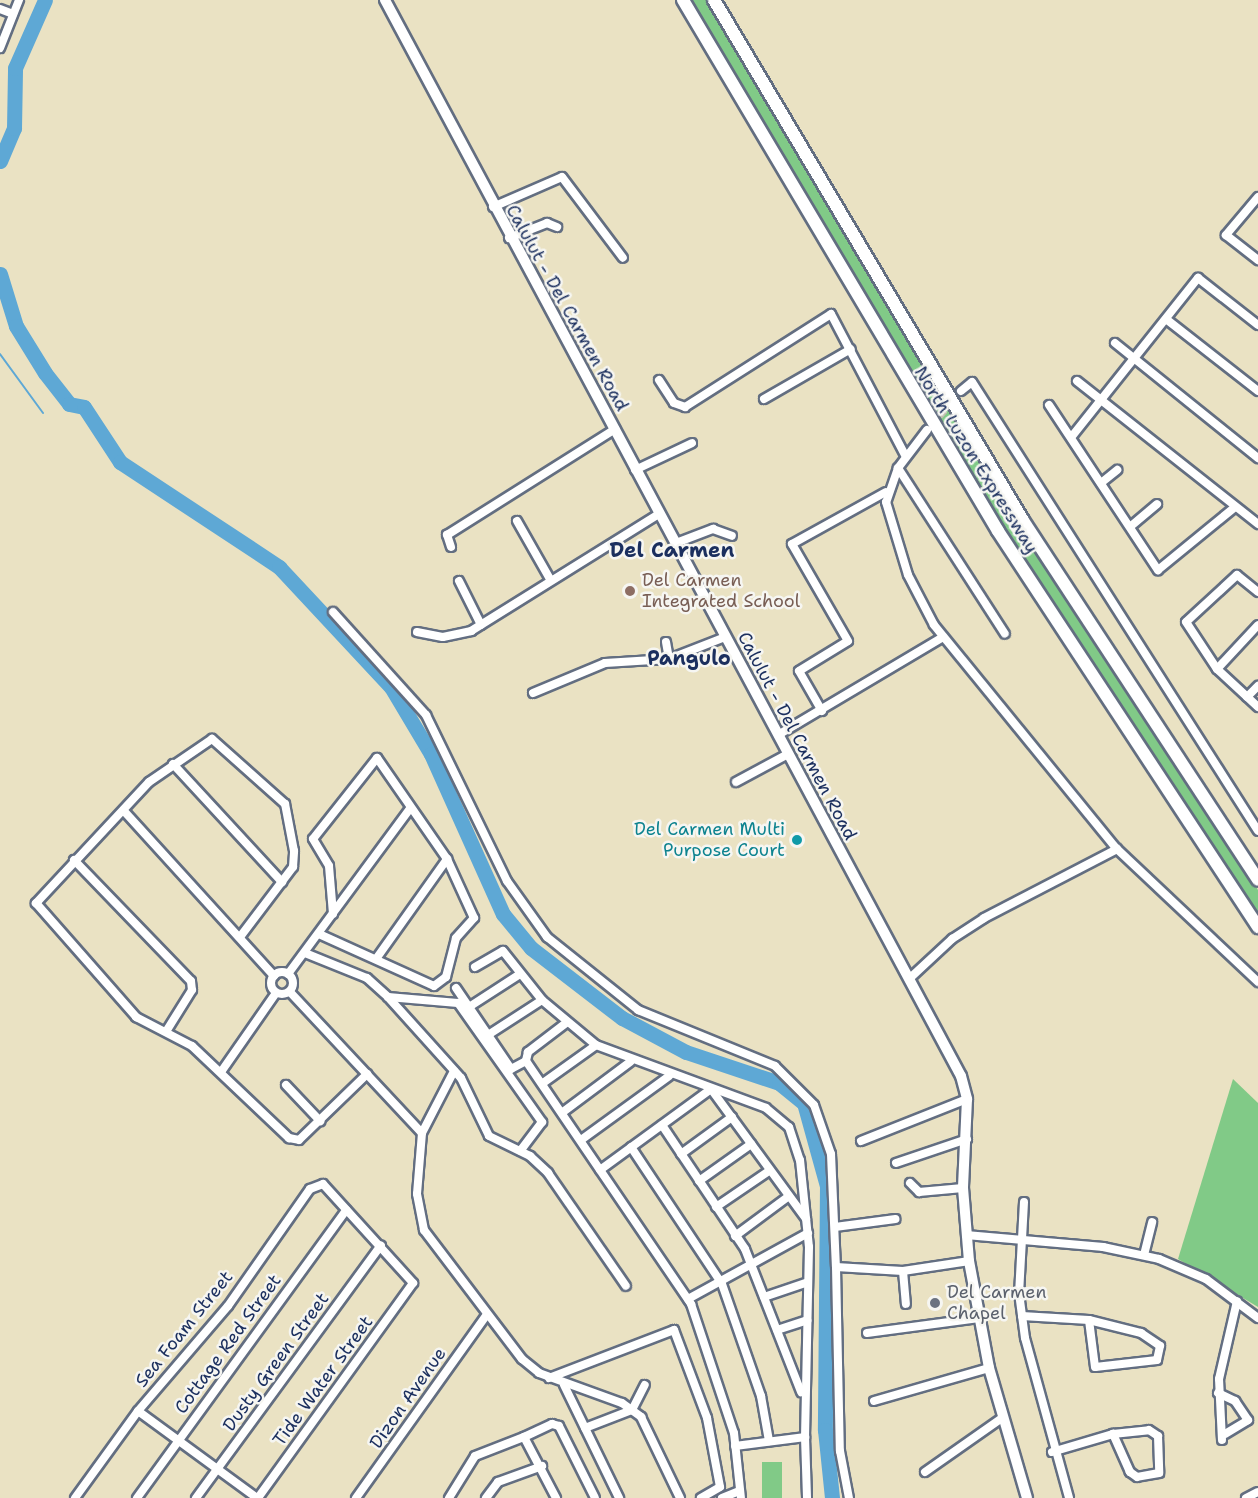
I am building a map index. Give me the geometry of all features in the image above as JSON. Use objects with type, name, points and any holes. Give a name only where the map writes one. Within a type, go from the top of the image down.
[{"type":"highway","name":"North Luzon Expressway","points":[[683,0],[998,531],[1258,927]]},
{"type":"highway","name":"North Luzon Expressway","points":[[714,0],[1022,519],[1258,880]]},
{"type":"main road","name":"Calulut - Del Carmen Road","points":[[385,0],[509,238],[615,429],[956,1065],[967,1099],[963,1188],[969,1262],[989,1368],[1027,1498]]},
{"type":"street","points":[[0,46],[19,0]]},
{"type":"street","points":[[0,9],[13,15]]},
{"type":"street","points":[[493,207],[562,177],[622,258]]},
{"type":"street","points":[[1258,197],[1226,235],[1258,260]]},
{"type":"street","points":[[509,238],[547,223],[557,227]]},
{"type":"street","points":[[1073,435],[1197,278],[1258,326]]},
{"type":"street","points":[[659,380],[674,403],[685,407],[831,314],[905,455]]},
{"type":"street","points":[[1166,319],[1258,391]]},
{"type":"street","points":[[1115,343],[1258,458]]},
{"type":"street","points":[[764,399],[851,349]]},
{"type":"street","points":[[1077,381],[1258,524]]},
{"type":"street","points":[[961,391],[972,382],[1258,831]]},
{"type":"street","points":[[1049,405],[1073,435],[1101,483],[1158,570],[1235,507]]},
{"type":"street","points":[[451,547],[447,535],[615,429]]},
{"type":"street","points":[[822,711],[800,671],[848,641],[792,544],[886,492],[905,455],[927,430]]},
{"type":"street","points":[[635,470],[692,443]]},
{"type":"street","points":[[898,468],[1005,634]]},
{"type":"street","points":[[1101,483],[1118,470]]},
{"type":"street","points":[[886,492],[908,575],[943,637],[1117,849],[1258,982]]},
{"type":"street","points":[[1131,526],[1157,504]]},
{"type":"street","points":[[417,632],[455,636],[481,625],[550,579],[659,514]]},
{"type":"street","points":[[517,521],[550,579]]},
{"type":"street","points":[[675,543],[713,529],[732,536]]},
{"type":"street","points":[[1258,592],[1237,575],[1187,618],[1188,629],[1217,669],[1258,707]]},
{"type":"street","points":[[459,581],[481,625]]},
{"type":"street","points":[[333,612],[426,715],[507,881],[539,928],[597,982],[638,1011],[775,1066],[800,1089],[823,1125],[831,1154],[840,1450],[849,1498]]},
{"type":"street","points":[[1217,669],[1258,625]]},
{"type":"street","points":[[533,693],[605,663],[669,659],[725,637]]},
{"type":"street","points":[[778,735],[822,711],[943,637]]},
{"type":"street","points":[[666,642],[669,659]]},
{"type":"street","points":[[1247,697],[1258,686]]},
{"type":"street","points":[[240,937],[293,867],[294,851],[285,804],[218,740],[204,741],[173,764],[38,897],[40,912],[136,1017],[167,1030],[221,1072],[289,1138],[299,1140],[366,1074]]},
{"type":"street","points":[[736,782],[788,754]]},
{"type":"street","points":[[319,934],[376,959],[426,986],[442,984],[456,938],[475,917],[447,859],[373,759],[313,839],[330,866],[333,914]]},
{"type":"street","points":[[173,764],[282,882]]},
{"type":"street","points":[[273,976],[288,974],[409,810]]},
{"type":"street","points":[[124,811],[273,976],[276,993],[221,1072]]},
{"type":"street","points":[[909,979],[952,939],[984,918],[1117,849]]},
{"type":"street","points":[[376,959],[447,859]]},
{"type":"street","points":[[74,860],[190,981],[192,990],[167,1030]]},
{"type":"street","points":[[475,967],[503,951],[542,1000],[566,1023],[596,1045],[630,1062],[766,1108],[789,1127],[800,1160],[808,1233],[807,1320],[802,1395],[807,1498]]},
{"type":"street","points":[[305,953],[367,978],[388,997],[454,1071],[489,1136],[520,1151],[548,1173],[626,1286]]},
{"type":"street","points":[[288,974],[293,980],[290,992]]},
{"type":"street","points":[[469,1007],[520,974]]},
{"type":"street","points":[[456,988],[511,1069],[526,1061],[528,1052],[566,1023]]},
{"type":"street","points":[[276,993],[290,992]]},
{"type":"street","points":[[290,992],[422,1133]]},
{"type":"street","points":[[388,997],[458,1003],[542,1122],[520,1151]]},
{"type":"street","points":[[488,1035],[542,1000]]},
{"type":"street","points":[[543,1083],[596,1045]]},
{"type":"street","points":[[526,1061],[563,1112],[688,1299],[735,1446],[740,1494],[722,1498]]},
{"type":"street","points":[[563,1112],[630,1062]]},
{"type":"street","points":[[454,1071],[422,1133],[420,1222],[486,1316],[522,1359],[549,1378],[564,1385],[601,1394],[632,1410],[652,1432],[680,1498]]},
{"type":"street","points":[[581,1140],[669,1076]]},
{"type":"street","points":[[286,1085],[320,1121]]},
{"type":"street","points":[[711,1089],[807,1220]]},
{"type":"street","points":[[600,1170],[711,1089]]},
{"type":"street","points":[[861,1141],[967,1099]]},
{"type":"street","points":[[681,1154],[732,1118]]},
{"type":"street","points":[[662,1125],[735,1236],[752,1266],[802,1395]]},
{"type":"street","points":[[896,1163],[967,1139]]},
{"type":"street","points":[[699,1181],[751,1144]]},
{"type":"street","points":[[631,1148],[722,1284],[761,1396],[769,1441]]},
{"type":"street","points":[[716,1207],[769,1171]]},
{"type":"street","name":"Sea Foam Street","points":[[75,1498],[138,1411],[228,1306],[319,1183],[346,1210]]},
{"type":"street","points":[[910,1183],[919,1192],[963,1188]]},
{"type":"street","points":[[735,1236],[789,1196]]},
{"type":"street","points":[[1024,1202],[1020,1239],[1022,1316],[1052,1452],[1069,1498]]},
{"type":"street","points":[[346,1210],[381,1245]]},
{"type":"street","name":"Cottage Red Street","points":[[136,1498],[346,1210]]},
{"type":"street","points":[[835,1227],[895,1219]]},
{"type":"street","points":[[1144,1255],[1152,1222]]},
{"type":"street","points":[[688,1299],[722,1284],[808,1233]]},
{"type":"street","points":[[966,1235],[1020,1239],[1144,1255],[1206,1279],[1258,1318]]},
{"type":"street","name":"Tide Water Street","points":[[258,1498],[413,1283],[381,1245]]},
{"type":"street","name":"Dusty Green Street","points":[[196,1498],[381,1245]]},
{"type":"street","points":[[836,1267],[903,1271],[969,1262]]},
{"type":"street","points":[[903,1271],[906,1304]]},
{"type":"street","points":[[764,1297],[808,1282]]},
{"type":"street","points":[[1218,1393],[1235,1401],[1251,1420],[1223,1437],[1218,1393],[1221,1354],[1237,1301]]},
{"type":"street","name":"Dizon Avenue","points":[[356,1498],[486,1316]]},
{"type":"street","points":[[1022,1316],[1089,1320],[1155,1341],[1157,1360],[1095,1367],[1089,1320]]},
{"type":"street","points":[[867,1333],[979,1318]]},
{"type":"street","points":[[777,1330],[807,1320]]},
{"type":"street","points":[[549,1378],[675,1330],[708,1418],[720,1488],[701,1498]]},
{"type":"street","points":[[874,1401],[989,1368]]},
{"type":"street","points":[[564,1385],[619,1498]]},
{"type":"street","points":[[585,1428],[632,1410],[645,1385]]},
{"type":"street","points":[[138,1411],[258,1498]]},
{"type":"street","points":[[925,1472],[1002,1418]]},
{"type":"street","points":[[448,1498],[475,1456],[552,1424],[559,1426],[596,1498]]},
{"type":"street","points":[[1052,1452],[1113,1434],[1154,1431],[1159,1473],[1137,1477],[1130,1472],[1113,1434]]},
{"type":"street","points":[[524,1437],[542,1466],[555,1498]]},
{"type":"street","points":[[735,1446],[805,1437]]},
{"type":"street","points":[[486,1498],[498,1482],[542,1466]]},
{"type":"street","points":[[1246,1498],[1258,1492]]},
{"type":"green space","points":[[689,0],[708,0],[993,479],[1258,890],[1258,922],[978,488]]},
{"type":"green space","points":[[1233,1079],[1258,1103],[1258,1307],[1178,1259]]},
{"type":"green space","points":[[762,1462],[782,1462],[782,1498],[762,1498]]},
{"type":"waterway","points":[[0,161],[14,128],[15,68],[45,0]]},
{"type":"waterway","points":[[0,274],[16,326],[45,373],[69,404],[84,407],[120,462],[279,567],[391,687],[431,754],[503,914],[531,948],[622,1018],[686,1052],[779,1083],[804,1103],[827,1186],[825,1430],[832,1498]]},
{"type":"waterway","points":[[0,354],[43,413]]},
{"type":"tunnel","points":[[931,425],[961,391]]},
{"type":"place","name":"Del Carmen Integrated School","points":[[630,591]]},
{"type":"place","name":"Del Carmen Multi Purpose Court","points":[[797,840]]},
{"type":"place","name":"Del Carmen Chapel","points":[[935,1303]]},
{"type":"district","name":"Del Carmen","points":[[672,550]]},
{"type":"district","name":"Pangulo","points":[[689,658]]}]
